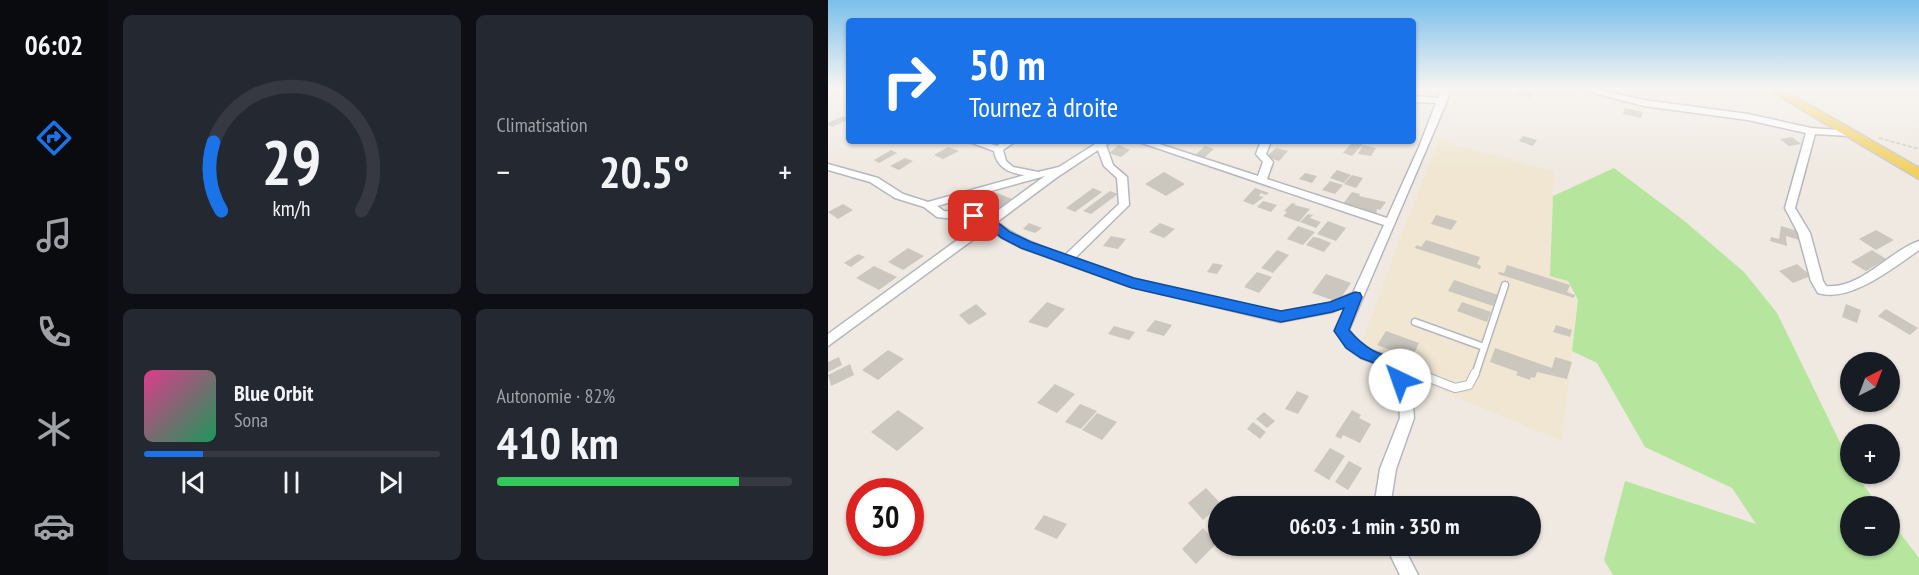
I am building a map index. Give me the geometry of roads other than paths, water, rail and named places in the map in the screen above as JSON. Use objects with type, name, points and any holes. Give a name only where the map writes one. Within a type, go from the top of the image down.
[{"type":"main road","points":[[1819,116],[1919,174]]},
{"type":"street","points":[[1384,496],[1388,469],[1407,418],[1406,394],[1398,371],[1390,363],[1366,354],[1352,344],[1342,331],[1437,116]]},
{"type":"street","points":[[1739,116],[1811,131],[1849,133]]},
{"type":"street","points":[[1811,131],[1790,208],[1804,233],[1817,281],[1822,290],[1834,292],[1891,264],[1919,245]]},
{"type":"street","points":[[982,144],[998,149],[1006,144]]},
{"type":"street","points":[[828,341],[1063,169],[1102,144]]},
{"type":"street","points":[[1067,259],[1124,205],[1122,177],[1109,166],[1104,144]]},
{"type":"street","points":[[1152,144],[1390,223]]},
{"type":"street","points":[[1262,180],[1268,162],[1261,154],[1265,144]]},
{"type":"street","points":[[998,149],[999,158],[1005,168],[1012,171],[1040,173]]},
{"type":"street","points":[[828,167],[874,180],[899,196],[928,205],[941,214],[984,218],[988,223],[1026,245],[1132,283],[1281,317],[1332,307],[1355,297]]},
{"type":"street","points":[[928,205],[1040,173],[1063,169]]},
{"type":"street","points":[[1400,556],[1409,575]]},
{"type":"lane","points":[[1390,363],[1455,388],[1463,388],[1473,380],[1505,285]]},
{"type":"lane","points":[[1415,322],[1484,347]]}]
